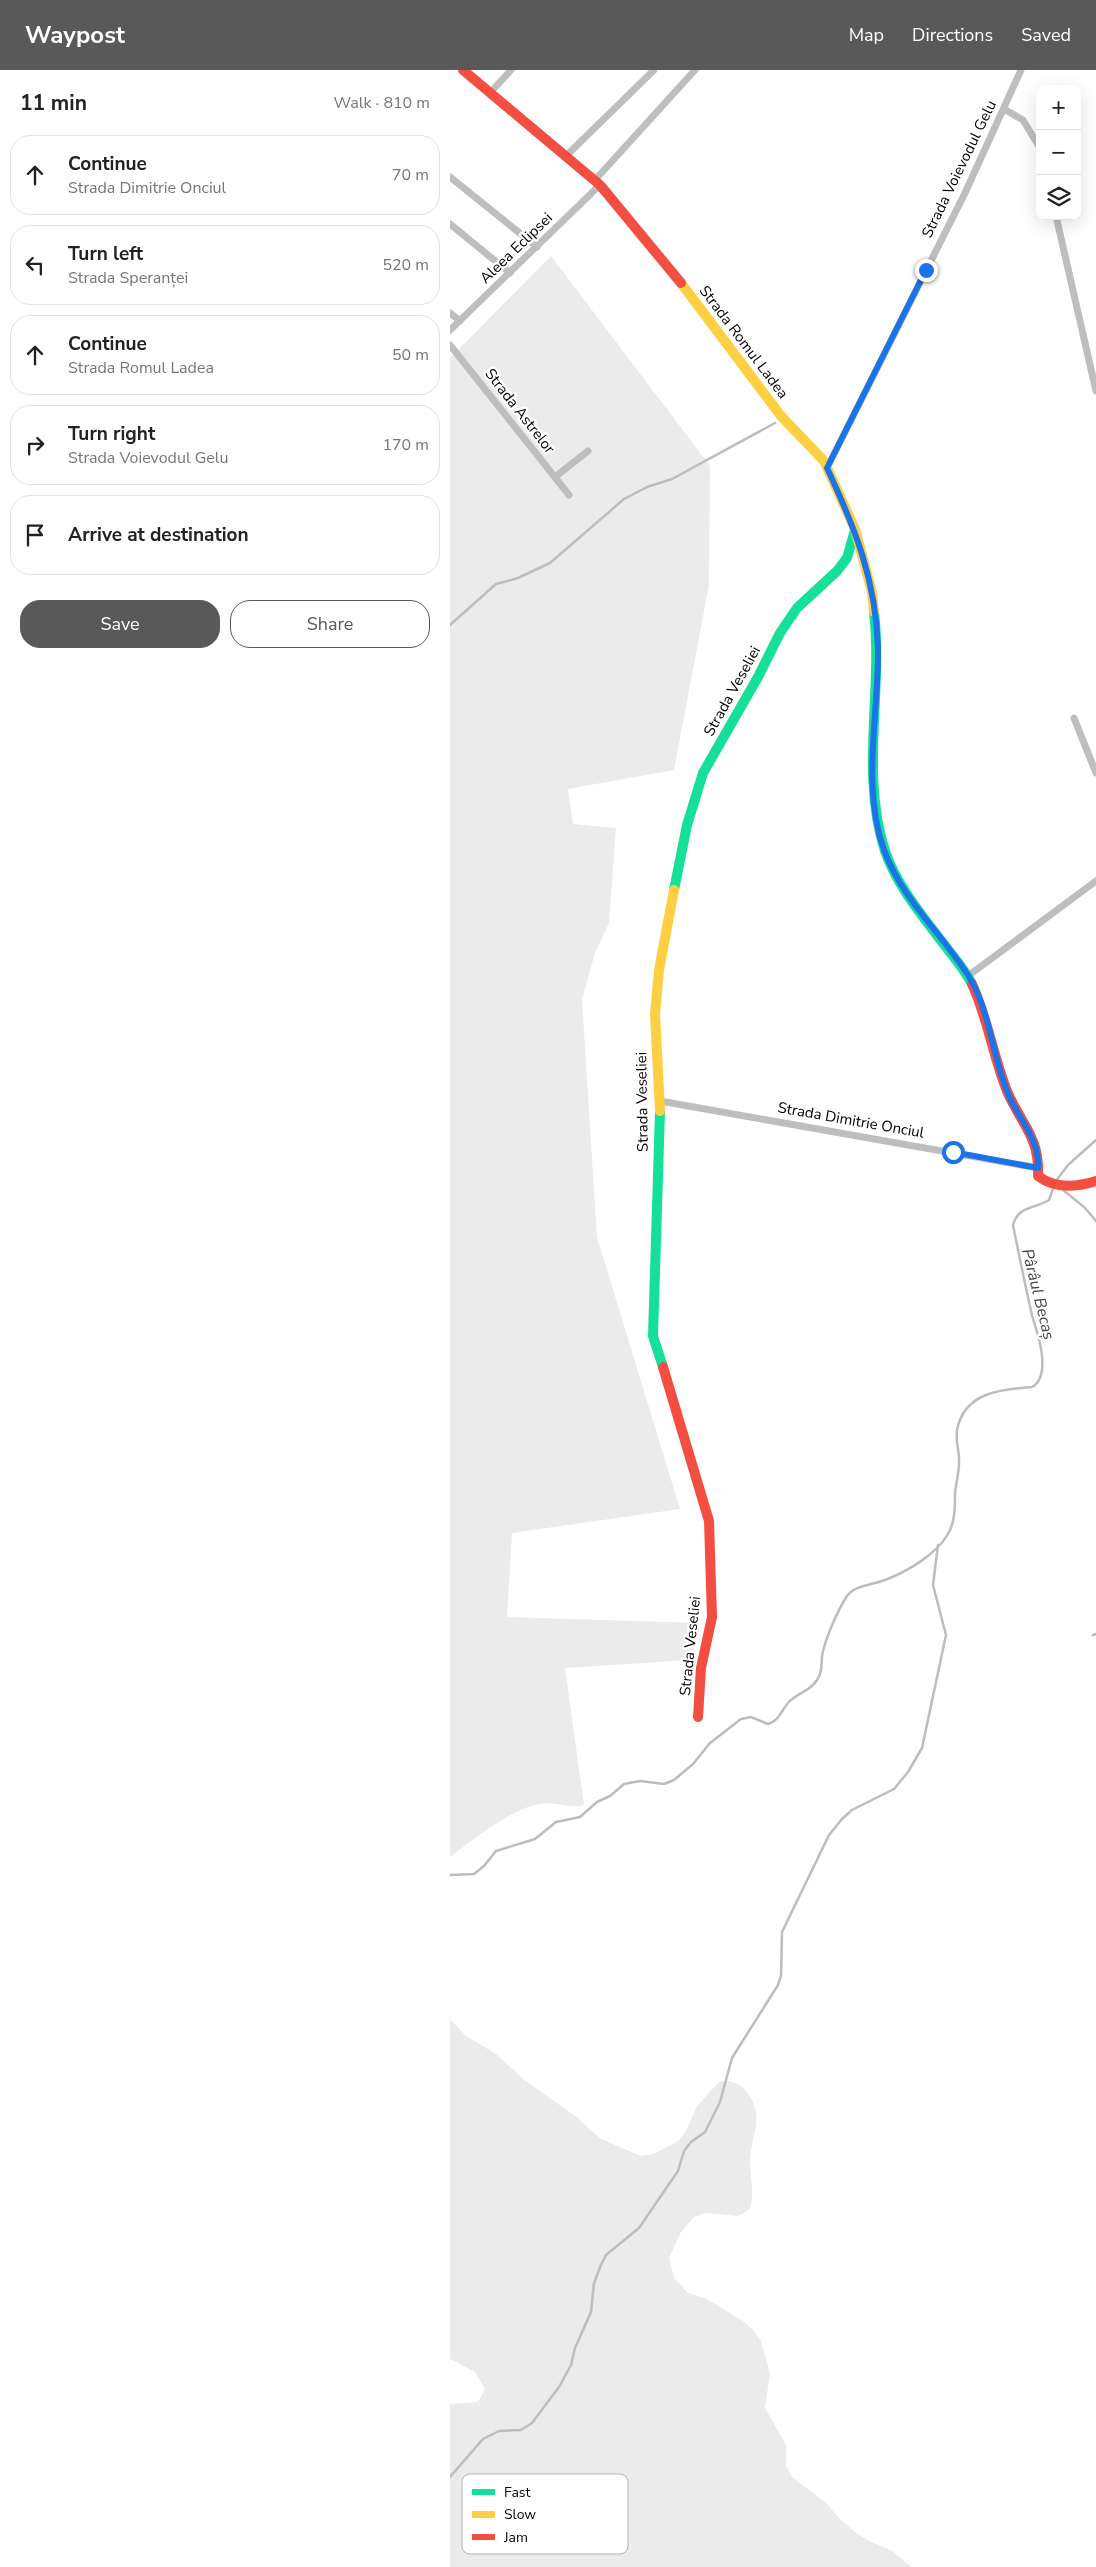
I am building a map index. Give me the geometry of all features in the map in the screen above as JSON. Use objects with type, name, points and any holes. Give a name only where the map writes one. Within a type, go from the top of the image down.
[{"type":"street","name":"Strada Romul Ladea","points":[[463,70],[598,182],[672,271],[781,416],[819,454],[827,468],[855,529],[872,592],[878,646],[873,755],[880,836],[900,882],[923,917],[968,976],[984,1010],[1007,1090],[1034,1140],[1038,1157],[1038,1172]]},
{"type":"street","points":[[490,93],[511,70]]},
{"type":"street","points":[[566,156],[654,70]]},
{"type":"street","points":[[598,182],[696,70]]},
{"type":"street","name":"Strada Voievodul Gelu","points":[[827,468],[965,193],[1021,70]]},
{"type":"street","points":[[1004,110],[1022,120],[1036,142]]},
{"type":"street","points":[[450,177],[537,247]]},
{"type":"street","name":"Aleea Eclipsei","points":[[450,330],[537,247],[598,182]]},
{"type":"street","points":[[1057,220],[1096,390]]},
{"type":"street","points":[[450,224],[510,273]]},
{"type":"street","points":[[450,313],[460,321]]},
{"type":"street","name":"Strada Astrelor","points":[[450,345],[569,495]]},
{"type":"street","points":[[555,477],[588,451]]},
{"type":"street","name":"Strada Veseliei","points":[[698,1717],[701,1668],[712,1617],[711,1547],[708,1521],[652,1336],[660,1101],[655,1014],[659,970],[694,799],[709,762],[754,684],[780,633],[797,608],[837,571],[847,558],[855,529]]},
{"type":"street","points":[[1074,718],[1096,773]]},
{"type":"street","points":[[968,976],[1096,881]]},
{"type":"street","name":"Strada Dimitrie Onciul","points":[[660,1101],[1038,1172]]},
{"type":"street","points":[[1038,1172],[1046,1182],[1065,1186],[1096,1181]]},
{"type":"shaded area","points":[[551,256],[710,466],[709,585],[674,770],[568,789],[573,824],[616,828],[609,923],[595,953],[582,999],[597,1237],[680,1509],[512,1533],[507,1617],[699,1623],[691,1660],[565,1668],[584,1805],[573,1806],[544,1803],[527,1808],[492,1826],[450,1857],[450,358]]},
{"type":"shaded area","points":[[450,2019],[466,2036],[496,2054],[523,2079],[575,2116],[601,2139],[641,2156],[654,2154],[678,2141],[686,2131],[697,2106],[719,2082],[732,2082],[744,2088],[748,2093],[756,2112],[750,2159],[752,2190],[750,2209],[738,2216],[706,2213],[694,2217],[681,2232],[669,2258],[674,2278],[688,2293],[707,2299],[743,2321],[761,2341],[770,2374],[765,2408],[786,2445],[786,2465],[792,2477],[826,2503],[855,2532],[867,2540],[892,2551],[912,2567],[450,2567],[450,2404],[478,2402],[485,2389],[475,2372],[450,2359]]},
{"type":"waterway","points":[[450,625],[496,584],[518,578],[550,563],[624,499],[647,487],[672,479],[775,423]]},
{"type":"waterway","name":"Pârâul Becaș","points":[[1056,1181],[1068,1165],[1096,1140]]},
{"type":"waterway","name":"Pârâul Becaș","points":[[450,1875],[474,1874],[484,1866],[496,1851],[535,1839],[556,1822],[580,1817],[597,1802],[610,1796],[624,1784],[640,1781],[664,1784],[674,1780],[693,1764],[710,1743],[741,1719],[751,1717],[768,1724],[775,1721],[791,1700],[811,1687],[817,1680],[830,1630],[850,1592],[902,1572],[928,1556],[943,1542],[952,1525],[954,1514],[959,1470],[957,1430],[961,1417],[976,1400],[997,1391],[1032,1387],[1038,1382],[1041,1374],[1041,1346],[1029,1304],[1013,1225],[1015,1219],[1023,1211],[1049,1200],[1054,1186]]},
{"type":"waterway","points":[[1063,1190],[1084,1207],[1096,1221]]},
{"type":"waterway","points":[[450,2477],[483,2439],[499,2431],[521,2430],[532,2423],[559,2387],[571,2365],[575,2348],[591,2312],[594,2283],[606,2255],[639,2228],[678,2171],[684,2151],[691,2142],[705,2132],[720,2102],[732,2058],[778,1985],[781,1976],[782,1932],[829,1835],[852,1810],[894,1789],[908,1772],[922,1748],[946,1635],[933,1585],[938,1545]]},
{"type":"traffic: fast","points":[[674,890],[687,825],[703,773],[758,677],[780,633],[797,608],[837,571],[847,558],[855,530]]},
{"type":"traffic: fast","points":[[874,612],[876,642],[873,732],[874,792],[878,822],[885,851],[896,877],[911,901],[960,965],[972,984]]},
{"type":"traffic: fast","points":[[660,1111],[653,1336],[663,1367]]},
{"type":"traffic: slow","points":[[681,283],[781,416],[824,461],[855,529],[872,592],[874,612]]},
{"type":"traffic: slow","points":[[660,1111],[655,1014],[659,970],[674,890]]},
{"type":"traffic: jam","points":[[463,70],[600,185],[681,283]]},
{"type":"traffic: jam","points":[[972,984],[978,997],[1007,1091],[1033,1141],[1038,1163],[1038,1176],[1052,1183],[1066,1186],[1096,1181]]},
{"type":"traffic: jam","points":[[663,1367],[709,1521],[712,1617],[701,1668],[698,1717]]},
{"type":"route","points":[[926,270],[827,468],[855,529],[864,554],[872,592],[878,646],[878,670],[872,735],[876,810],[880,836],[900,882],[923,917],[968,976],[984,1010],[1007,1090],[1019,1116],[1034,1140],[1038,1157],[1038,1168],[953,1152]]}]
